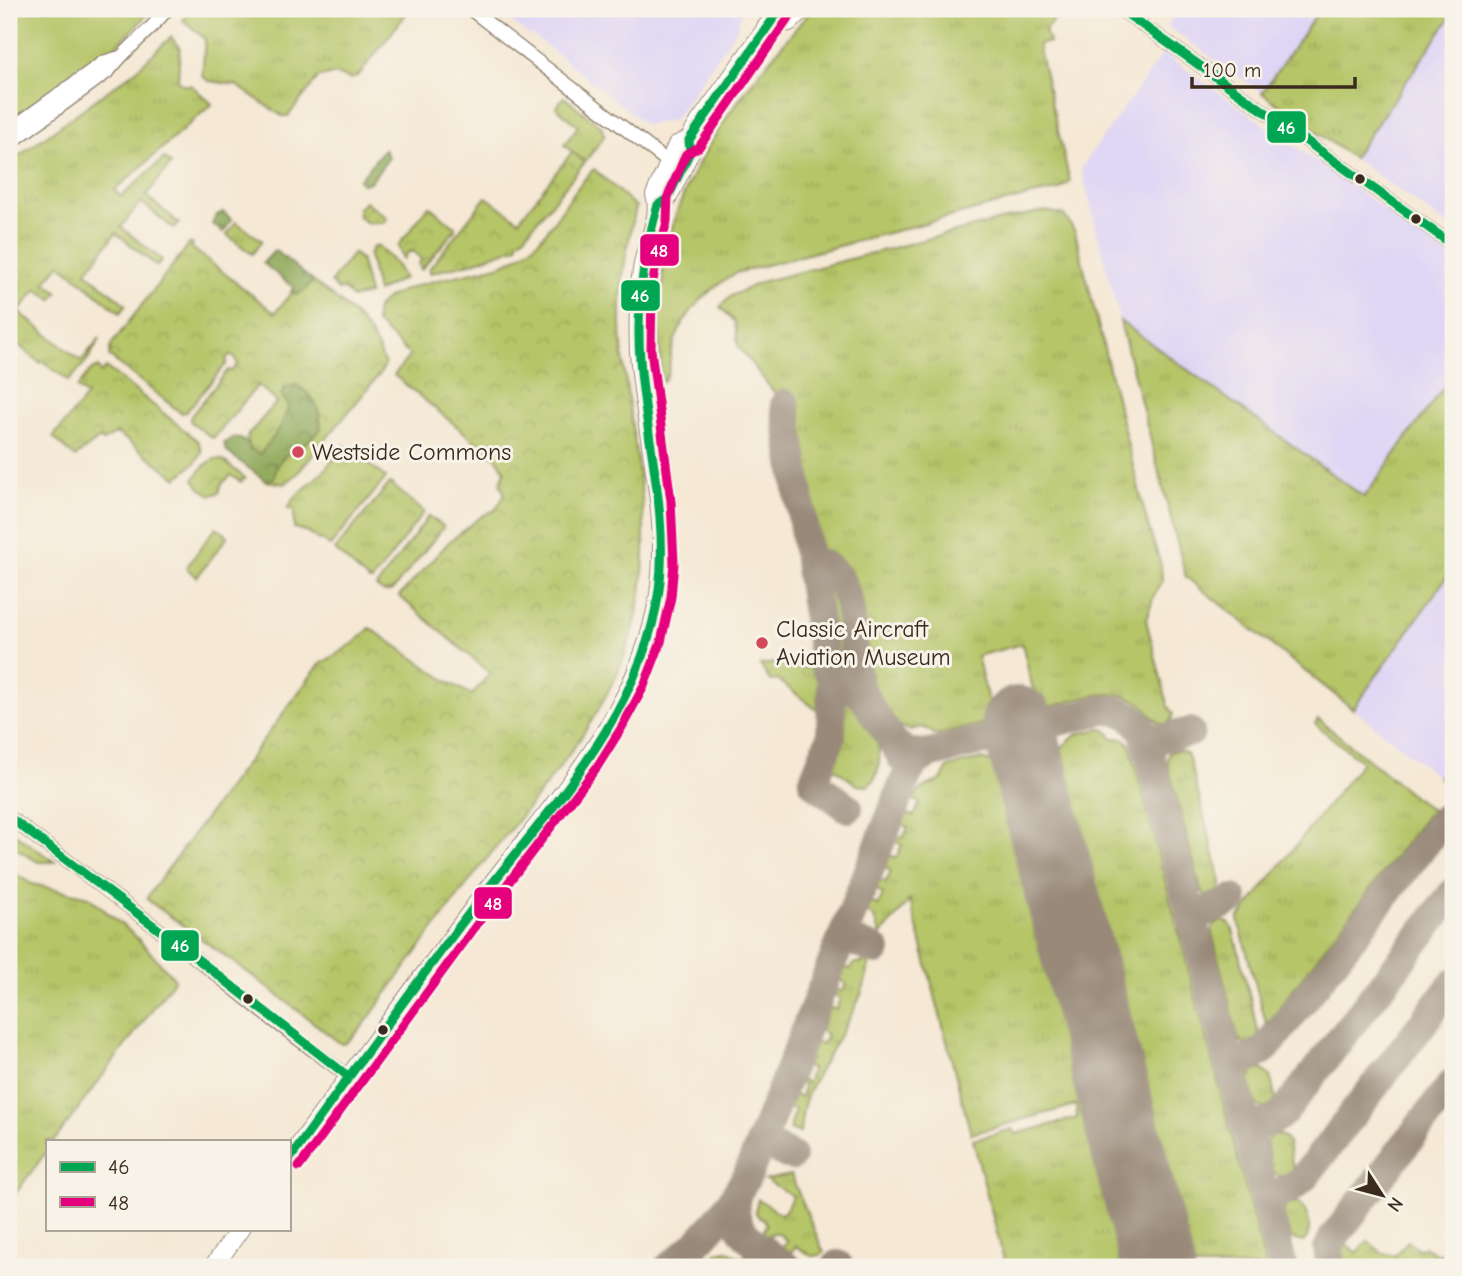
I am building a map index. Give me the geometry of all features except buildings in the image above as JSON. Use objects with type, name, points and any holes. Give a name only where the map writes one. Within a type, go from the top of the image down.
[{"type":"highway","points":[[290,1159],[477,904],[600,743],[635,678],[654,619],[662,565],[660,500],[643,388],[639,307],[643,262],[658,205],[655,195],[677,145],[688,141],[780,9]]},
{"type":"highway","points":[[766,27],[789,22],[802,9]]},
{"type":"highway","points":[[658,205],[667,199],[690,152],[688,141]]},
{"type":"highway","points":[[213,1267],[239,1230]]},
{"type":"street","points":[[9,144],[109,71],[167,9]]},
{"type":"street","points":[[470,9],[668,162]]},
{"type":"street","points":[[1120,9],[1453,245]]},
{"type":"street","points":[[9,130],[103,62],[120,57]]},
{"type":"street","points":[[9,817],[349,1077]]},
{"type":"shaded area","points":[[495,9],[742,9],[737,29],[674,120],[646,125],[533,35],[531,37]]},
{"type":"shaded area","points":[[1179,9],[1320,9],[1262,93],[1167,26]]},
{"type":"shaded area","points":[[1453,14],[1453,229],[1353,158]]},
{"type":"shaded area","points":[[1163,53],[1453,258],[1453,374],[1364,497],[1120,321],[1081,168]]},
{"type":"shaded area","points":[[1453,568],[1453,755],[1438,777],[1353,709]]},
{"type":"green space","points":[[9,9],[151,9],[122,41],[104,56],[9,122]]},
{"type":"green space","points":[[192,9],[410,9],[359,75],[351,79],[335,74],[319,77],[288,116],[282,116],[236,85],[209,81],[202,76],[205,39],[183,20]]},
{"type":"green space","points":[[812,9],[1062,9],[1045,30],[1049,42],[1038,45],[1070,182],[1059,190],[736,273],[704,296],[687,316],[675,340],[668,373],[662,383],[657,305],[663,285],[665,253],[679,205],[709,144],[728,116]]},
{"type":"green space","points":[[1320,9],[1453,9],[1453,14],[1353,158],[1262,93]]},
{"type":"green space","points":[[171,37],[180,48],[178,80],[183,85],[191,85],[212,104],[115,190],[121,197],[164,158],[171,164],[146,196],[179,223],[174,229],[141,202],[121,227],[162,260],[157,266],[116,233],[86,272],[126,305],[120,313],[60,264],[45,282],[58,292],[52,300],[37,289],[19,312],[81,361],[100,338],[89,358],[69,381],[42,361],[40,363],[9,337],[9,163],[135,71]]},
{"type":"green space","points":[[564,97],[603,128],[605,135],[585,162],[564,145],[578,126],[556,107]]},
{"type":"green space","points":[[384,149],[389,158],[370,182],[362,184],[359,180]]},
{"type":"green space","points":[[572,152],[585,162],[518,241],[518,246],[474,262],[430,273],[429,269],[486,197],[519,220]]},
{"type":"green space","points":[[594,169],[636,207],[624,265],[621,335],[643,505],[643,574],[637,616],[624,656],[607,693],[563,763],[485,861],[363,1026],[346,1043],[341,1044],[147,897],[319,665],[354,643],[370,628],[472,695],[490,673],[399,596],[449,542],[482,516],[495,510],[505,495],[500,483],[505,471],[498,460],[394,375],[410,355],[376,323],[376,311],[387,299],[400,292],[490,268],[519,256],[544,234]]},
{"type":"green space","points":[[365,201],[387,218],[384,223],[367,223],[359,217],[358,209]]},
{"type":"green space","points":[[429,206],[455,227],[455,230],[421,270],[421,259],[413,251],[407,253],[403,259],[398,246]]},
{"type":"green space","points":[[1045,211],[1064,215],[1075,232],[1148,526],[1161,565],[1162,582],[1155,593],[1146,620],[1168,706],[1173,714],[1171,720],[1164,725],[1140,703],[1129,697],[1107,694],[1049,707],[1043,704],[1034,690],[1022,644],[977,656],[991,713],[986,723],[936,735],[923,727],[909,730],[892,722],[865,682],[852,586],[818,546],[799,416],[792,402],[773,391],[738,346],[735,322],[720,307],[731,296],[761,282]]},
{"type":"green space","points":[[223,212],[232,220],[223,232],[212,224],[217,215]]},
{"type":"green space","points":[[236,222],[262,241],[252,254],[227,235]]},
{"type":"green space","points":[[190,243],[192,248],[275,313],[292,292],[296,295],[313,281],[347,308],[365,327],[385,365],[297,474],[285,484],[266,481],[274,478],[284,457],[306,443],[321,429],[315,403],[303,389],[297,385],[285,388],[281,395],[289,406],[280,428],[260,454],[250,449],[247,436],[277,402],[258,385],[215,437],[212,438],[190,421],[191,416],[228,370],[232,371],[238,364],[233,356],[229,355],[227,363],[186,412],[181,413],[109,356],[111,345]]},
{"type":"green space","points":[[378,246],[395,263],[404,278],[377,292],[369,255],[372,248]]},
{"type":"green space","points":[[275,250],[313,281],[305,290],[296,295],[291,291],[294,288],[263,263]]},
{"type":"green space","points":[[353,253],[361,260],[369,294],[352,298],[344,289],[338,290],[331,282]]},
{"type":"green space","points":[[1120,321],[1364,497],[1453,374],[1453,568],[1353,709],[1186,577]]},
{"type":"green space","points":[[98,367],[101,373],[106,368],[111,371],[198,441],[202,452],[196,462],[177,478],[117,433],[103,441],[100,438],[75,457],[53,437],[87,396],[77,388],[90,371]]},
{"type":"green space","points":[[297,385],[315,403],[321,429],[306,443],[284,457],[275,478],[266,481],[227,452],[224,443],[235,437],[247,442],[251,449],[260,454],[280,428],[281,395],[285,388]]},
{"type":"green space","points":[[344,445],[386,478],[330,546],[307,532],[294,528],[294,510],[288,508],[295,497],[324,471]]},
{"type":"green space","points":[[214,459],[223,460],[245,478],[241,482],[231,475],[222,484],[219,493],[211,495],[200,488],[194,479],[204,466]]},
{"type":"green space","points":[[390,483],[424,512],[372,581],[369,581],[335,550]]},
{"type":"green space","points":[[429,516],[443,528],[393,590],[380,590],[376,587]]},
{"type":"green space","points":[[216,527],[228,536],[197,577],[186,568]]},
{"type":"green space","points":[[821,570],[833,578],[839,591],[852,677],[842,671],[835,662]]},
{"type":"green space","points":[[784,662],[788,669],[812,667],[817,672],[824,691],[823,718],[822,714],[778,680],[770,681],[760,665]]},
{"type":"green space","points":[[842,694],[862,709],[876,736],[879,764],[876,776],[868,786],[857,785],[830,765],[839,738]]},
{"type":"green space","points":[[1318,719],[1431,810],[1280,1006],[1283,1015],[1271,1026],[1266,1023],[1238,919],[1362,762],[1315,724]]},
{"type":"green space","points":[[1106,730],[1113,738],[1125,739],[1130,745],[1266,1267],[1184,1267],[1081,867],[1063,782],[1068,769],[1061,757],[1062,747],[1077,734]]},
{"type":"green space","points":[[1178,750],[1187,753],[1189,758],[1221,882],[1220,890],[1212,896],[1205,895],[1201,890],[1167,762],[1169,753]]},
{"type":"green space","points":[[1453,755],[1453,789],[1438,777]]},
{"type":"green space","points":[[982,759],[996,764],[1001,773],[998,785],[1014,797],[1133,1267],[1002,1267],[1004,1260],[973,1140],[1013,1129],[1015,1134],[1077,1118],[1076,1105],[971,1134],[910,900],[881,935],[873,916],[866,912],[870,902],[878,905],[883,894],[875,889],[879,880],[886,882],[891,871],[885,868],[890,855],[896,858],[902,845],[895,841],[898,836],[903,838],[908,828],[902,823],[907,814],[914,816],[920,803],[912,799],[921,789],[942,779],[948,767]]},
{"type":"green space","points":[[9,830],[55,862],[38,862],[9,844]]},
{"type":"green space","points":[[9,870],[32,884],[89,897],[135,936],[175,979],[55,1140],[46,1140],[46,1152],[9,1202]]},
{"type":"green space","points":[[1222,921],[1229,923],[1233,930],[1258,1030],[1258,1037],[1250,1044],[1241,1042],[1238,1037],[1212,933],[1213,925]]},
{"type":"green space","points":[[866,959],[869,965],[859,999],[814,1080],[803,1110],[800,1133],[790,1129],[795,1110],[789,1106],[794,1095],[801,1097],[804,1086],[799,1082],[800,1079],[807,1083],[812,1070],[806,1066],[815,1042],[822,1044],[827,1035],[820,1029],[828,1008],[836,1009],[840,999],[834,993],[836,989],[842,992],[846,984],[839,979],[844,967],[851,969],[855,963],[862,963]]},
{"type":"green space","points":[[1262,1069],[1270,1076],[1276,1098],[1271,1107],[1264,1109],[1256,1105],[1249,1080],[1253,1071]]},
{"type":"green space","points":[[1274,1134],[1283,1136],[1288,1143],[1293,1168],[1285,1176],[1279,1176],[1272,1171],[1266,1142]]},
{"type":"green space","points":[[791,1175],[824,1253],[819,1255],[809,1255],[796,1246],[790,1254],[782,1248],[787,1241],[778,1233],[768,1237],[762,1232],[767,1225],[755,1212],[758,1199],[781,1214],[785,1211],[793,1196],[766,1180]]},
{"type":"green space","points":[[1297,1202],[1305,1210],[1309,1221],[1308,1233],[1303,1242],[1291,1239],[1283,1212],[1287,1204]]},
{"type":"green space","points":[[1368,1241],[1381,1252],[1395,1256],[1408,1241],[1418,1249],[1425,1247],[1438,1255],[1453,1246],[1453,1267],[1342,1267],[1338,1254],[1343,1242],[1357,1253]]},
{"type":"green space","points":[[727,1250],[742,1259],[747,1253],[753,1257],[750,1263],[754,1267],[695,1267],[694,1264],[705,1254],[710,1259],[718,1252]]},
{"type":"taxiway","points":[[785,404],[825,666],[833,677],[866,699]]},
{"type":"taxiway","points":[[810,561],[828,568],[840,580],[851,615],[854,656],[862,693],[902,758]]},
{"type":"taxiway","points":[[832,678],[831,737],[813,782],[848,808]]},
{"type":"taxiway","points":[[893,742],[908,753],[929,754],[1103,710],[1127,715],[1140,727],[1144,733],[1283,1267]]},
{"type":"taxiway","points":[[1144,733],[1155,740],[1190,732]]},
{"type":"taxiway","points":[[669,1267],[714,1225],[748,1174],[907,775],[915,762],[929,754]]},
{"type":"taxiway","points":[[1233,1079],[1240,1063],[1266,1048],[1444,819]]},
{"type":"taxiway","points":[[1242,1115],[1252,1123],[1263,1124],[1284,1112],[1453,893]]},
{"type":"taxiway","points":[[1194,930],[1202,913],[1233,899]]},
{"type":"taxiway","points":[[843,937],[876,950]]},
{"type":"taxiway","points":[[1267,1207],[1272,1196],[1293,1187],[1305,1176],[1453,984]]},
{"type":"taxiway","points":[[1331,1267],[1328,1249],[1333,1238],[1453,1083]]},
{"type":"taxiway","points":[[761,1142],[791,1156]]},
{"type":"taxiway","points":[[737,1193],[736,1218],[741,1228],[757,1245],[787,1267]]},
{"type":"runway","points":[[1018,723],[1158,1267]]},
{"type":"transit line","name":"46","points":[[290,1159],[453,935],[562,795],[589,757],[634,678],[649,635],[659,590],[661,561],[659,503],[639,339],[640,300],[648,243],[658,205],[667,199],[690,152],[689,140],[780,9]]},
{"type":"transit line","name":"46","points":[[1120,9],[1453,245]]},
{"type":"transit line","name":"48","points":[[299,1167],[486,912],[597,767],[644,686],[661,642],[671,597],[674,563],[671,501],[651,350],[652,286],[667,222],[668,196],[686,154],[699,147],[790,16]]},
{"type":"transit line","name":"46","points":[[9,817],[349,1077]]},
{"type":"place","name":"Westside Commons","points":[[298,452]]},
{"type":"place","name":"Classic Aircraft Aviation Museum","points":[[762,643]]}]
